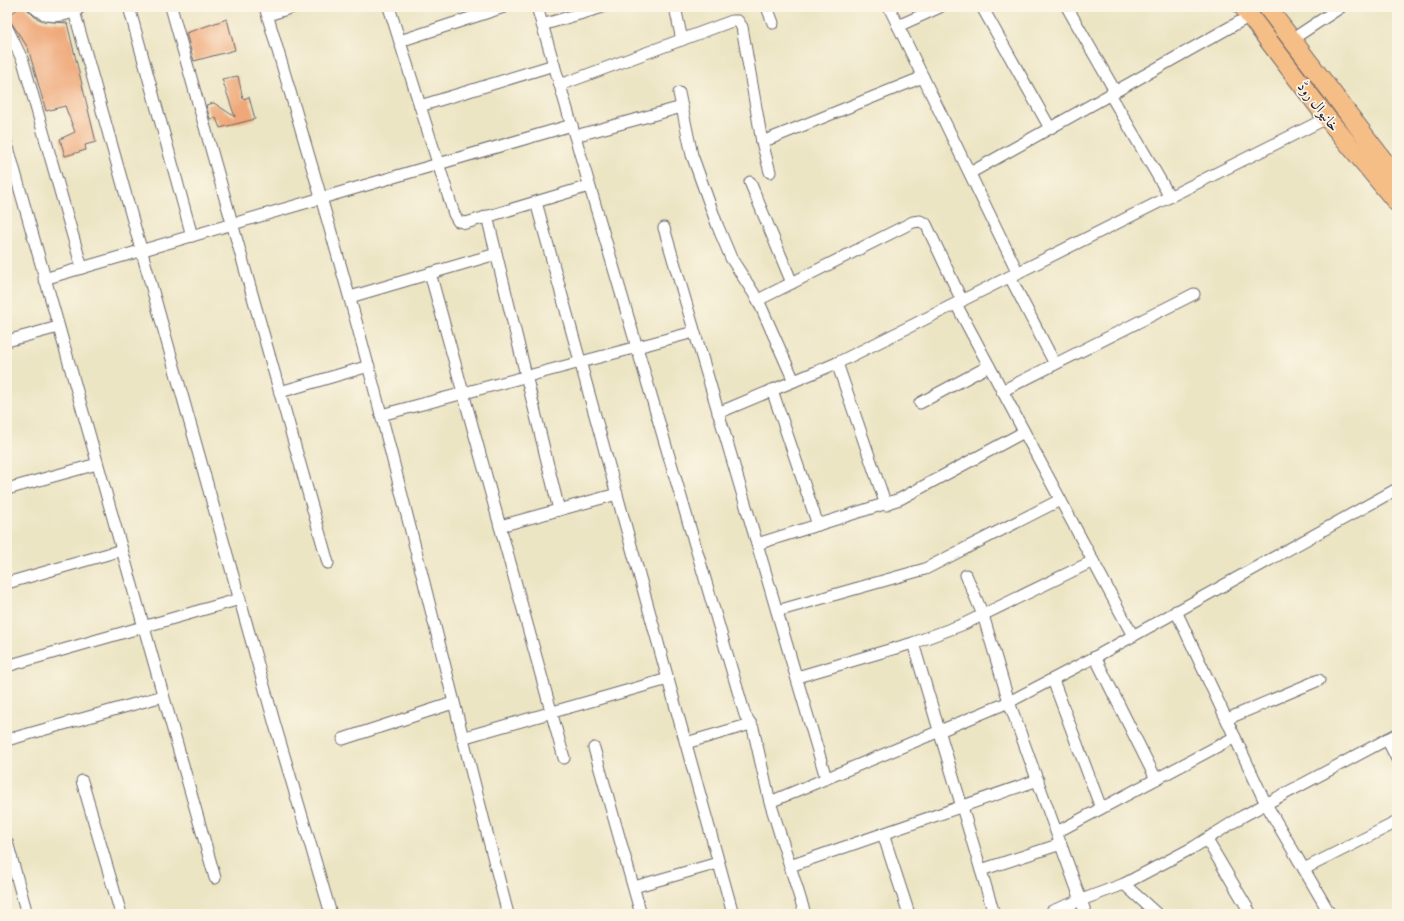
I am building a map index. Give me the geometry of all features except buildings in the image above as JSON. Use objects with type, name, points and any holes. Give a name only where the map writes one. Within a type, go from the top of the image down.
[{"type":"main road","name":"خانیوال روڈ","points":[[1267,7],[1397,178]]},
{"type":"main road","name":"خانیوال روڈ","points":[[1246,11],[1327,118],[1395,201]]},
{"type":"street","points":[[34,7],[48,15],[61,16],[77,9],[141,250],[240,599],[332,914]]},
{"type":"street","points":[[129,7],[192,236]]},
{"type":"street","points":[[171,7],[328,563]]},
{"type":"street","points":[[293,7],[266,11],[322,198],[369,366],[453,703],[508,914]]},
{"type":"street","points":[[389,7],[454,214],[458,221],[466,223],[589,186]]},
{"type":"street","points":[[400,41],[504,7]]},
{"type":"street","points":[[537,7],[745,715],[751,724],[770,802],[805,914]]},
{"type":"street","points":[[542,25],[603,7]]},
{"type":"street","points":[[675,7],[682,40]]},
{"type":"street","points":[[766,7],[773,24]]},
{"type":"street","points":[[889,7],[970,173],[1014,275],[1055,364]]},
{"type":"street","points":[[898,26],[940,7]]},
{"type":"street","points":[[982,7],[1050,128]]},
{"type":"street","points":[[1067,7],[1112,93],[1170,197]]},
{"type":"street","points":[[1292,40],[1341,7]]},
{"type":"street","points":[[970,173],[1112,93],[1246,11]]},
{"type":"street","points":[[560,85],[732,21],[738,21],[742,27],[762,142],[770,172]]},
{"type":"street","points":[[7,28],[23,60],[82,268]]},
{"type":"street","points":[[420,106],[554,65]]},
{"type":"street","points":[[762,142],[923,77]]},
{"type":"street","points":[[679,93],[692,155],[718,227],[731,258],[758,300],[794,381]]},
{"type":"street","points":[[44,279],[438,164],[573,130],[682,107]]},
{"type":"street","points":[[718,413],[837,363],[1327,118]]},
{"type":"street","points":[[7,144],[44,279],[215,878]]},
{"type":"street","points":[[750,182],[792,282]]},
{"type":"street","points":[[536,202],[733,914]]},
{"type":"street","points":[[487,216],[559,510]]},
{"type":"street","points":[[758,300],[913,222],[920,221],[926,224],[959,302],[989,366],[1133,636]]},
{"type":"street","points":[[664,228],[826,778]]},
{"type":"street","points":[[350,297],[496,254]]},
{"type":"street","points":[[430,273],[564,758]]},
{"type":"street","points":[[1002,391],[1194,294]]},
{"type":"street","points":[[7,341],[58,326]]},
{"type":"street","points":[[382,415],[694,332]]},
{"type":"street","points":[[837,363],[886,504]]},
{"type":"street","points":[[280,392],[369,366]]},
{"type":"street","points":[[920,403],[989,366]]},
{"type":"street","points":[[772,390],[818,525]]},
{"type":"street","points":[[757,544],[900,499],[1024,432]]},
{"type":"street","points":[[7,489],[97,464]]},
{"type":"street","points":[[770,802],[1009,702],[1095,657],[1397,489]]},
{"type":"street","points":[[500,526],[617,494]]},
{"type":"street","points":[[777,611],[906,576],[925,569],[1060,500]]},
{"type":"street","points":[[7,583],[122,550]]},
{"type":"street","points":[[797,677],[913,643],[983,615],[1093,561]]},
{"type":"street","points":[[966,575],[983,615],[1009,702],[1086,914]]},
{"type":"street","points":[[7,666],[240,599]]},
{"type":"street","points":[[1176,611],[1266,804],[1330,914]]},
{"type":"street","points":[[913,643],[994,914]]},
{"type":"street","points":[[1095,657],[1156,779]]},
{"type":"street","points":[[462,738],[668,679]]},
{"type":"street","points":[[1053,680],[1101,808]]},
{"type":"street","points":[[1227,719],[1319,680]]},
{"type":"street","points":[[7,740],[163,696]]},
{"type":"street","points":[[343,739],[453,703]]},
{"type":"street","points":[[686,743],[751,724]]},
{"type":"street","points":[[1057,832],[1235,737]]},
{"type":"street","points":[[1052,911],[1124,884],[1207,840],[1266,804],[1392,737],[1397,759]]},
{"type":"street","points":[[594,748],[641,914]]},
{"type":"street","points":[[790,866],[1038,780]]},
{"type":"street","points":[[82,781],[120,914]]},
{"type":"street","points":[[1304,869],[1397,822]]},
{"type":"street","points":[[883,834],[909,914]]},
{"type":"street","points":[[1207,840],[1246,912]]},
{"type":"street","points":[[7,842],[27,914]]},
{"type":"street","points":[[981,870],[1061,844]]},
{"type":"street","points":[[634,887],[718,863]]},
{"type":"street","points":[[1124,884],[1157,914]]}]
